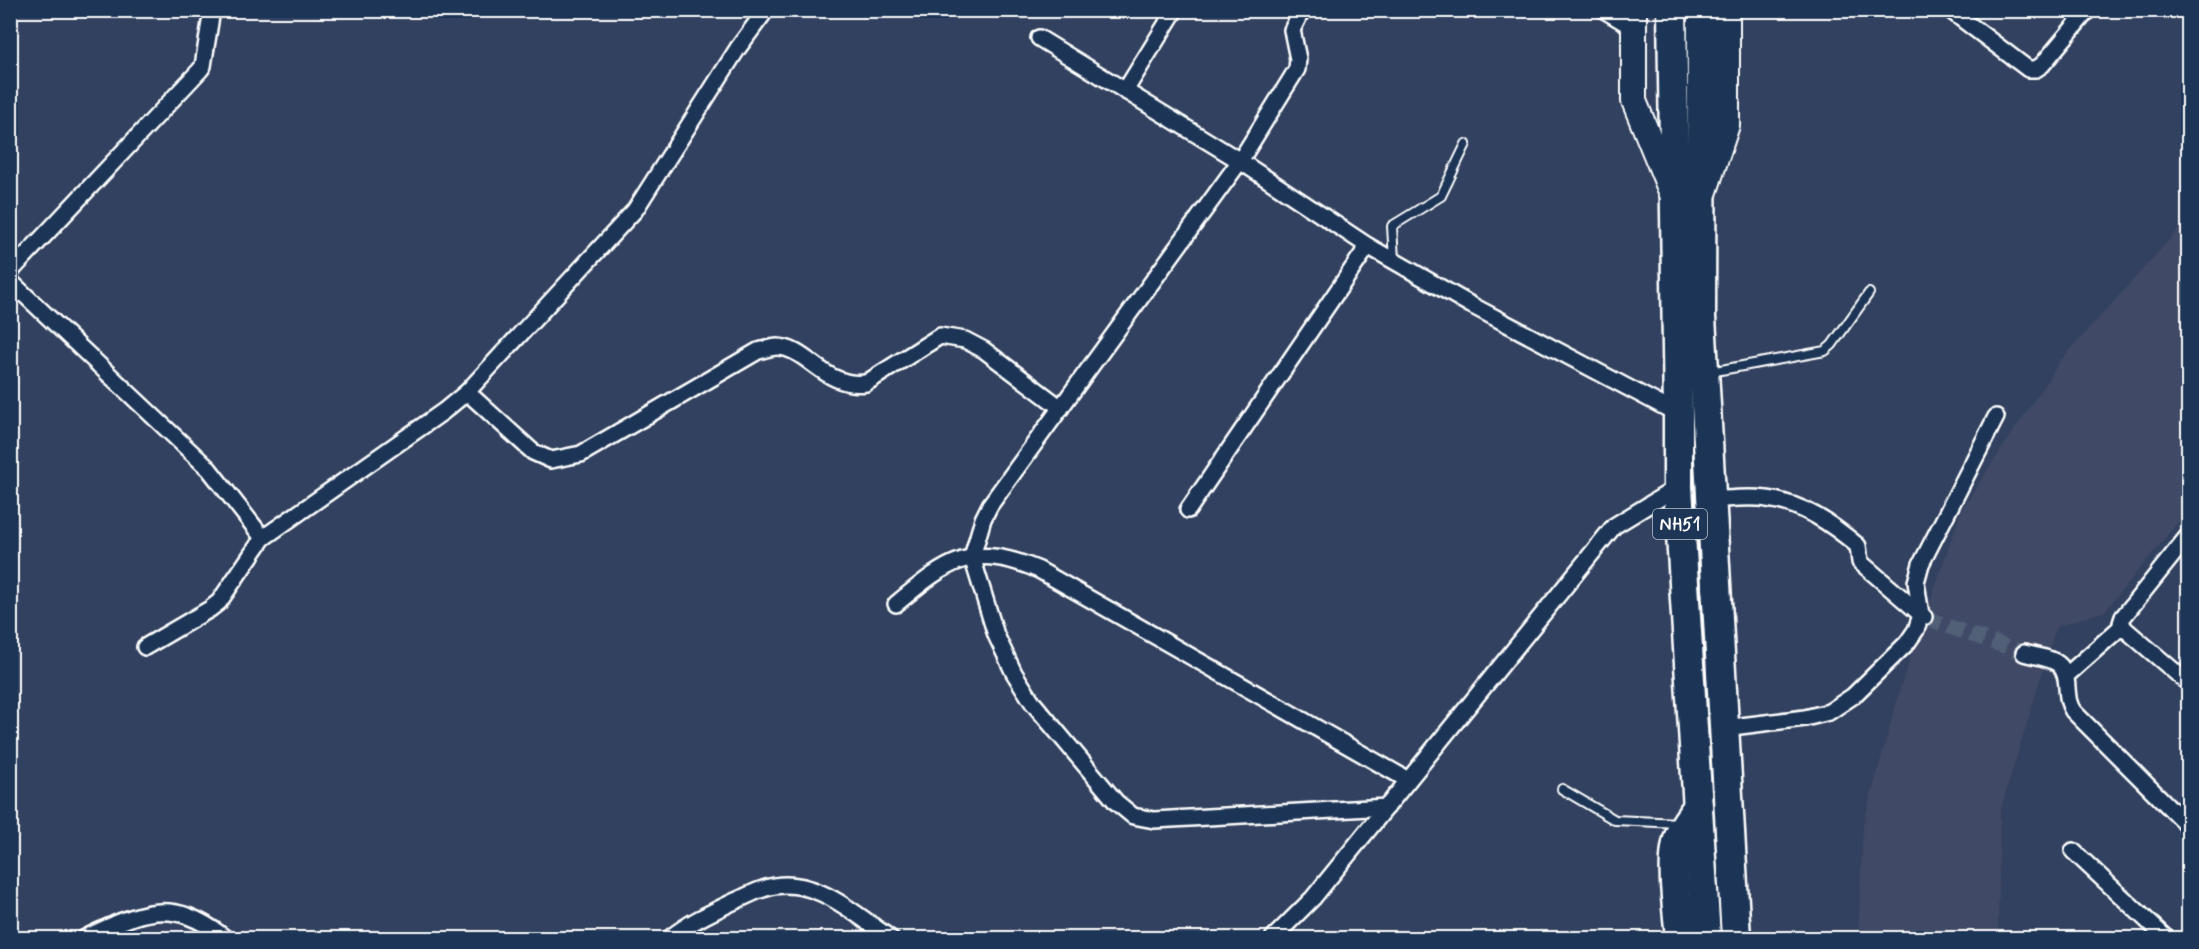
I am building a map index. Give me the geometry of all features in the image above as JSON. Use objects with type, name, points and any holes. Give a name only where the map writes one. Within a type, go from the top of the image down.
[{"type":"highway","name":"NH51","points":[[1672,10],[1673,109],[1688,202],[1701,317],[1736,939]]},
{"type":"highway","name":"NH51","points":[[1702,10],[1702,113],[1688,202],[1678,414],[1678,488],[1692,814],[1706,939]]},
{"type":"highway","points":[[1680,939],[1675,863],[1679,835],[1692,814]]},
{"type":"main road","points":[[1688,202],[1727,125],[1728,10]]},
{"type":"main road","points":[[1634,19],[1634,101],[1688,202]]},
{"type":"street","points":[[10,272],[200,70],[212,10]]},
{"type":"street","points":[[145,647],[219,602],[263,538],[444,411],[467,392],[635,210],[738,48],[766,10]]},
{"type":"street","points":[[1125,91],[1175,10]]},
{"type":"street","points":[[1302,10],[1292,30],[1298,59],[1297,69],[1240,161],[986,512],[972,557],[996,635],[1024,689],[1116,802],[1133,816],[1154,819],[1387,807]]},
{"type":"street","points":[[1604,10],[1634,19]]},
{"type":"street","points":[[1950,10],[2028,69],[2036,69],[2042,65],[2088,10]]},
{"type":"street","points":[[1040,38],[1240,161],[1395,262],[1471,305],[1678,414]]},
{"type":"street","points":[[1188,510],[1368,246]]},
{"type":"street","points":[[10,281],[209,469],[263,538]]},
{"type":"street","points":[[467,392],[533,452],[551,460],[581,454],[758,351],[777,347],[793,352],[837,381],[854,385],[866,384],[940,336],[965,340],[984,350],[1060,408]]},
{"type":"street","points":[[1724,728],[1805,718],[1829,712],[1853,696],[1907,643],[1924,617],[1916,582],[1921,564],[1996,417]]},
{"type":"street","points":[[1273,939],[1313,898],[1614,526],[1678,488]]},
{"type":"street","points":[[1711,500],[1768,499],[1789,505],[1825,521],[1858,546],[1860,562],[1924,617]]},
{"type":"street","points":[[2067,675],[2122,626],[2123,617],[2188,536]]},
{"type":"street","points":[[896,604],[938,570],[956,561],[990,556],[1008,559],[1039,570],[1408,780]]},
{"type":"street","points":[[2122,626],[2185,674]]},
{"type":"street","points":[[2024,653],[2056,662],[2064,667],[2067,675],[2067,702],[2073,711],[2188,826]]},
{"type":"street","points":[[2073,851],[2166,939]]},
{"type":"street","points":[[670,939],[696,919],[762,889],[784,885],[798,885],[822,893],[890,939]]},
{"type":"street","points":[[85,939],[117,923],[143,914],[168,911],[192,916],[225,939]]},
{"type":"lane","points":[[1395,262],[1392,226],[1441,196],[1466,144]]},
{"type":"lane","points":[[1704,373],[1825,351],[1832,345],[1869,293]]},
{"type":"lane","points":[[1562,789],[1615,820],[1692,814]]},
{"type":"shaded area","points":[[2188,219],[2188,510],[2105,611],[2056,627],[2000,812],[1998,938],[1858,938],[1863,824],[1902,682],[1962,509],[2060,361]]},
{"type":"tunnel","points":[[1927,619],[2024,653]]}]
